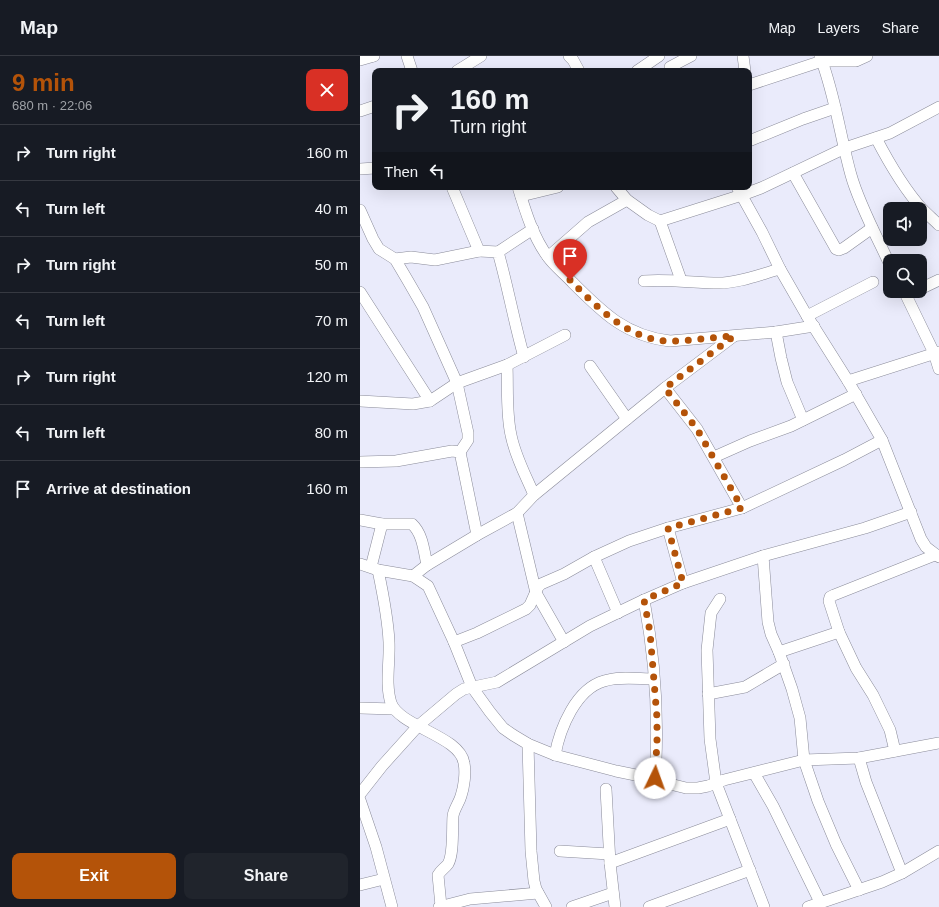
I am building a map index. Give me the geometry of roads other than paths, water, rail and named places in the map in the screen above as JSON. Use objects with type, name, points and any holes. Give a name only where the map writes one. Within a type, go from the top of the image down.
[{"type":"street","points":[[360,60],[374,56]]},
{"type":"street","points":[[407,56],[411,68]]},
{"type":"street","points":[[462,68],[481,56]]},
{"type":"street","points":[[568,56],[573,60],[577,68]]},
{"type":"street","points":[[641,68],[659,56]]},
{"type":"street","points":[[662,56],[670,68]]},
{"type":"street","points":[[672,68],[690,56]]},
{"type":"street","points":[[743,56],[745,68]]},
{"type":"street","points":[[752,84],[821,58],[856,61],[867,56]]},
{"type":"street","points":[[821,58],[835,108],[851,176],[872,228],[885,254]]},
{"type":"street","points":[[360,110],[372,107]]},
{"type":"street","points":[[752,187],[793,173],[844,148],[896,130],[939,107]]},
{"type":"street","points":[[752,140],[835,108]]},
{"type":"street","points":[[876,138],[916,202],[939,225]]},
{"type":"street","points":[[360,169],[372,168]]},
{"type":"street","points":[[793,173],[836,249],[840,250],[844,248],[872,228]]},
{"type":"street","points":[[454,190],[479,251]]},
{"type":"street","points":[[535,190],[519,192],[533,229],[548,257],[600,310],[624,328],[657,340],[670,341],[776,332],[814,326]]},
{"type":"street","points":[[619,190],[627,200],[648,215],[660,221],[681,280]]},
{"type":"street","points":[[660,221],[740,191],[807,316],[856,394],[882,440],[921,539],[926,547],[937,556],[830,597],[829,601],[839,632],[856,668],[873,695],[890,730],[895,751]]},
{"type":"street","points":[[548,257],[588,222],[627,200]]},
{"type":"street","points":[[360,210],[373,239],[380,249],[394,259],[408,280],[423,307],[457,383],[468,433],[468,440],[460,452],[477,536]]},
{"type":"street","points":[[394,259],[411,257],[435,260],[479,251],[498,252],[533,229]]},
{"type":"street","points":[[498,252],[524,357]]},
{"type":"street","points":[[644,281],[681,280],[720,283],[780,268]]},
{"type":"street","points":[[927,286],[939,280]]},
{"type":"street","points":[[807,316],[873,282]]},
{"type":"street","points":[[360,292],[430,401]]},
{"type":"street","points":[[912,298],[936,352],[939,369]]},
{"type":"street","points":[[776,332],[787,382],[803,420]]},
{"type":"street","points":[[360,401],[413,404],[430,401],[457,383],[507,365],[565,335]]},
{"type":"street","points":[[413,576],[427,565],[517,514],[534,495],[665,388],[734,336]]},
{"type":"street","points":[[848,381],[936,352]]},
{"type":"street","points":[[507,365],[508,418],[511,436],[514,448],[534,495]]},
{"type":"street","points":[[590,366],[627,419]]},
{"type":"street","points":[[665,388],[697,429],[742,508]]},
{"type":"street","points":[[714,457],[750,441],[780,431],[856,394]]},
{"type":"street","points":[[454,642],[477,633],[526,609],[541,584],[564,574],[594,557],[668,528],[742,508],[844,460],[882,440]]},
{"type":"street","points":[[360,462],[396,461],[452,451],[460,452]]},
{"type":"street","points":[[360,794],[382,766],[418,726],[464,689],[497,682],[590,626],[683,583],[763,556],[865,528],[911,512]]},
{"type":"street","points":[[517,514],[536,593],[564,642]]},
{"type":"street","points":[[360,520],[382,524],[412,524],[417,528],[420,535],[427,565]]},
{"type":"street","points":[[382,524],[375,569],[388,628],[388,682],[394,709]]},
{"type":"street","points":[[668,528],[683,583]]},
{"type":"street","points":[[763,556],[768,622],[771,634],[784,664],[800,718],[804,760],[818,801],[833,837],[859,890]]},
{"type":"street","points":[[594,557],[618,613]]},
{"type":"street","points":[[360,564],[375,569],[413,576],[428,586],[454,642],[472,687],[490,712],[503,728],[528,744],[555,755],[616,771],[655,778],[686,788],[698,788],[804,760],[860,758],[939,743]]},
{"type":"street","points":[[720,599],[711,613],[708,650],[710,739],[716,783],[764,907]]},
{"type":"street","points":[[644,600],[650,632],[654,679],[657,733],[655,778]]},
{"type":"street","points":[[779,652],[839,632]]},
{"type":"street","points":[[708,694],[745,687],[784,664]]},
{"type":"street","points":[[555,755],[566,719],[574,706],[590,689],[603,681],[613,679],[654,679]]},
{"type":"street","points":[[360,708],[394,709],[418,726],[453,745],[461,754],[464,762],[463,788],[453,816],[454,833],[449,862],[438,875],[440,907],[470,899],[538,893]]},
{"type":"street","points":[[528,744],[531,850],[534,881],[538,893],[546,907]]},
{"type":"street","points":[[860,758],[866,782],[902,873]]},
{"type":"street","points":[[754,773],[773,806],[820,902]]},
{"type":"street","points":[[606,789],[610,859],[615,907]]},
{"type":"street","points":[[360,800],[368,820],[392,907]]},
{"type":"street","points":[[560,851],[610,859],[730,819]]},
{"type":"street","points":[[808,907],[882,882],[902,873],[939,851]]},
{"type":"street","points":[[649,907],[750,870]]},
{"type":"street","points":[[360,885],[384,879]]},
{"type":"street","points":[[572,907],[613,893]]}]
